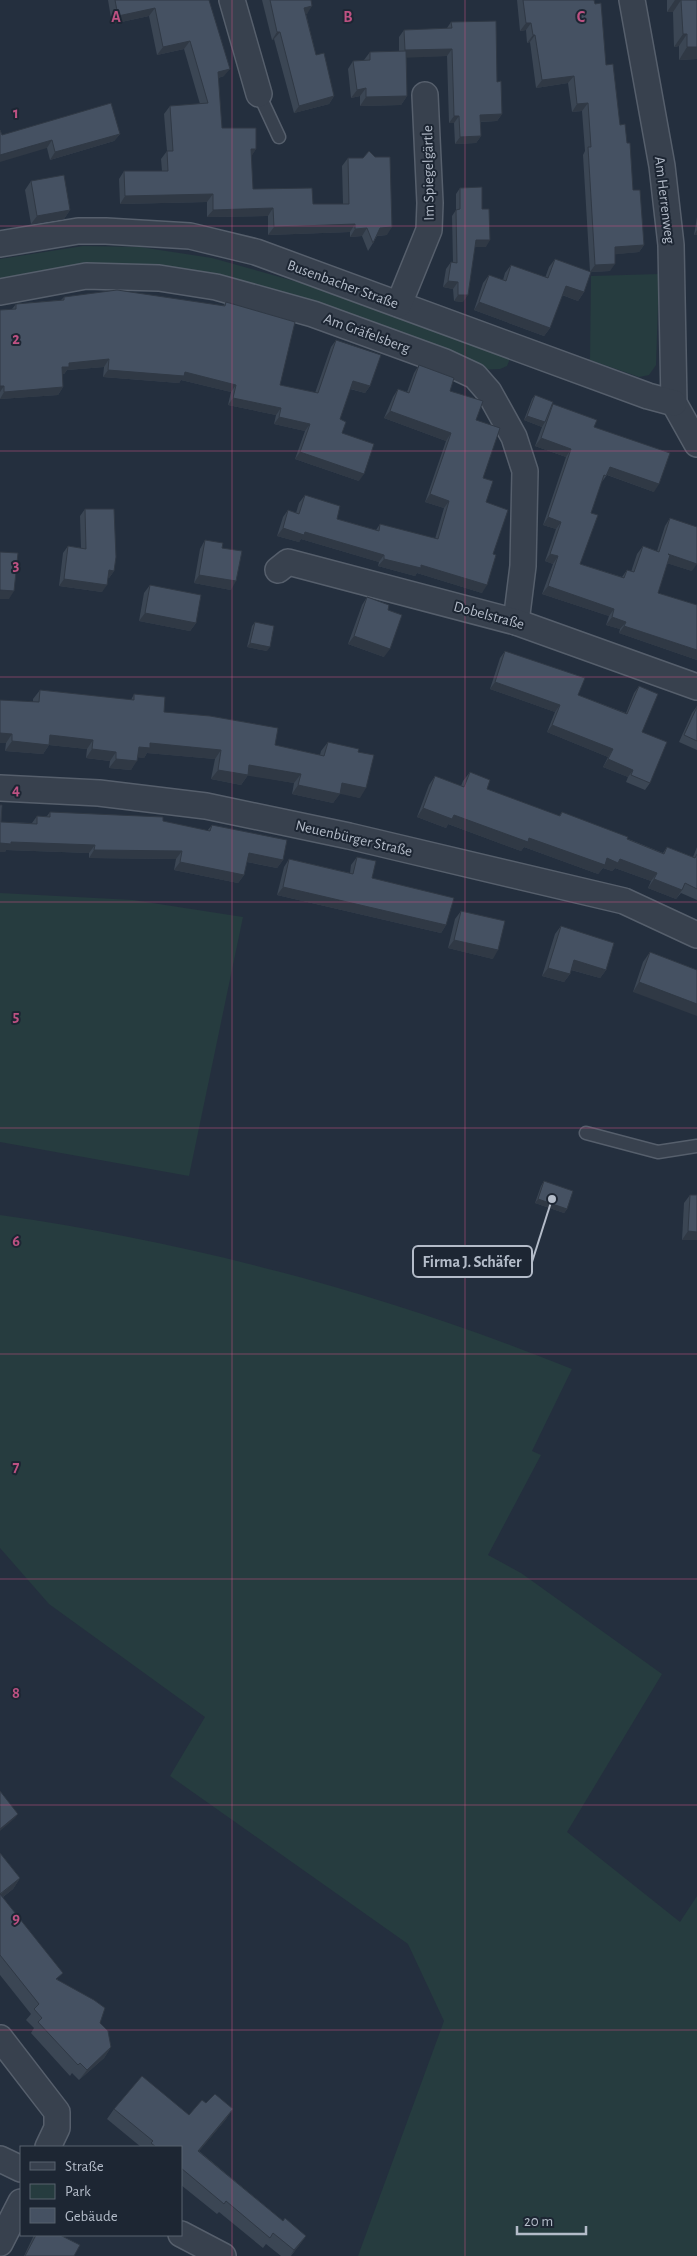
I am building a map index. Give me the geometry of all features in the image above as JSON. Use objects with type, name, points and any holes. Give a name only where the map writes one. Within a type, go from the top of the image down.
[{"type":"street","points":[[232,0],[259,94]]},
{"type":"street","name":"Am Herrenweg","points":[[632,0],[662,166],[671,245],[674,403]]},
{"type":"street","name":"Im Spiegelgärtle","points":[[399,304],[429,230],[430,203],[425,95]]},
{"type":"street","name":"Busenbacher Straße","points":[[0,244],[78,231],[190,236],[256,252],[638,393],[674,403]]},
{"type":"street","name":"Am Gräfelsberg","points":[[0,292],[86,276],[159,278],[216,288],[313,314],[445,362],[476,376],[489,392],[514,437],[525,471],[523,566],[516,622]]},
{"type":"street","points":[[674,403],[697,444]]},
{"type":"street","name":"Dobelstraße","points":[[278,570],[288,562],[516,622],[697,687]]},
{"type":"street","name":"Neuenbürger Straße","points":[[0,788],[99,793],[206,806],[349,836],[624,901],[697,935]]},
{"type":"street","points":[[0,2038],[57,2112],[58,2128],[49,2146]]},
{"type":"street","points":[[0,2159],[20,2169]]},
{"type":"street","points":[[0,2243],[20,2204]]},
{"type":"street","points":[[182,2235],[223,2256]]},
{"type":"lane","points":[[259,94],[279,137]]},
{"type":"lane","points":[[586,1133],[658,1152],[697,1146]]},
{"type":"green space","points":[[83,246],[140,247],[212,258],[333,292],[511,356],[507,366],[500,369],[475,370],[215,279],[0,285],[0,259]]},
{"type":"green space","points":[[659,274],[656,365],[649,375],[639,377],[590,360],[591,276]]},
{"type":"green space","points":[[0,893],[133,900],[243,917],[189,1176],[0,1142]]},
{"type":"green space","points":[[0,1215],[146,1240],[291,1275],[433,1318],[503,1342],[572,1369],[532,1451],[541,1455],[488,1555],[521,1573],[662,1674],[567,1832],[680,1922],[697,1896],[697,2256],[358,2256],[444,2021],[408,1944],[170,1776],[205,1717],[49,1604],[0,1548]]},
{"type":"building","points":[[115,0],[209,0],[230,69],[218,72],[222,128],[256,128],[256,149],[251,149],[253,189],[312,188],[313,204],[349,204],[348,158],[363,158],[369,151],[375,157],[390,157],[392,227],[380,228],[373,243],[367,228],[355,229],[355,224],[274,227],[273,208],[213,210],[213,194],[125,196],[124,171],[168,171],[167,151],[173,151],[170,106],[208,103],[190,41],[163,47],[155,8],[118,16]]},
{"type":"building","points":[[270,0],[311,0],[312,6],[304,8],[316,55],[324,53],[334,96],[299,106],[280,32],[277,32]]},
{"type":"building","points":[[523,0],[594,0],[595,4],[601,3],[606,65],[613,64],[620,125],[625,124],[627,143],[630,143],[633,190],[640,190],[644,245],[615,247],[615,264],[595,265],[588,147],[591,147],[588,103],[577,104],[574,76],[542,80],[535,35],[533,35],[531,23],[526,23]]},
{"type":"building","points":[[681,0],[697,0],[697,47],[687,47],[687,34],[683,34]]},
{"type":"building","points":[[496,21],[497,82],[501,81],[502,114],[480,115],[481,136],[460,137],[459,116],[454,116],[452,49],[405,50],[404,30],[452,28],[451,22]]},
{"type":"building","points":[[406,51],[407,96],[366,97],[366,88],[357,90],[353,61],[370,60],[370,52]]},
{"type":"building","points":[[111,103],[120,134],[55,152],[52,140],[0,155],[0,130],[2,135]]},
{"type":"building","points":[[64,175],[70,210],[37,216],[31,181]]},
{"type":"building","points":[[482,187],[482,209],[489,209],[490,240],[476,240],[468,295],[458,295],[458,282],[448,281],[451,262],[457,263],[456,210],[460,209],[460,188]]},
{"type":"building","points":[[555,259],[591,272],[584,292],[566,286],[550,328],[479,302],[489,275],[506,281],[511,265],[548,278]]},
{"type":"building","points":[[117,290],[225,306],[226,302],[295,322],[280,385],[318,393],[336,340],[381,355],[370,386],[353,381],[340,419],[346,422],[342,433],[374,444],[364,474],[300,452],[310,424],[279,417],[281,408],[233,398],[236,385],[185,372],[184,376],[108,370],[109,359],[69,363],[69,367],[62,367],[63,387],[4,392],[4,386],[0,386],[0,310],[16,309],[16,304],[64,300],[64,297]]},
{"type":"building","points":[[419,365],[454,378],[450,391],[483,401],[476,420],[500,428],[483,478],[493,481],[486,502],[508,510],[493,554],[496,555],[487,585],[421,565],[421,568],[384,559],[384,555],[305,532],[304,535],[283,528],[288,510],[299,514],[305,495],[340,506],[337,519],[379,531],[380,524],[438,539],[449,501],[430,494],[451,433],[390,411],[398,389],[409,393]]},
{"type":"building","points":[[535,395],[553,402],[545,422],[527,416]]},
{"type":"building","points":[[553,404],[597,420],[594,427],[670,453],[659,484],[610,467],[606,476],[604,475],[591,513],[598,515],[580,564],[624,578],[627,570],[634,572],[643,546],[659,552],[670,518],[697,527],[697,564],[668,554],[670,555],[658,593],[697,605],[697,650],[624,626],[626,622],[612,617],[614,609],[548,586],[558,556],[550,554],[561,522],[548,517],[571,449],[541,438]]},
{"type":"building","points":[[85,509],[114,509],[116,557],[114,571],[109,570],[107,585],[64,579],[68,546],[86,549]]},
{"type":"building","points":[[205,540],[223,543],[222,548],[242,551],[236,581],[199,575]]},
{"type":"building","points":[[0,552],[18,553],[14,591],[0,590]]},
{"type":"building","points":[[150,585],[201,595],[196,623],[145,613]]},
{"type":"building","points":[[367,597],[389,605],[388,610],[402,615],[390,649],[354,636]]},
{"type":"building","points":[[255,622],[274,626],[270,647],[250,643]]},
{"type":"building","points":[[505,651],[585,678],[578,695],[627,714],[639,686],[658,694],[642,732],[667,742],[650,783],[631,775],[633,770],[608,759],[613,749],[552,725],[560,705],[495,682]]},
{"type":"building","points":[[40,690],[134,700],[134,694],[165,697],[164,712],[210,716],[278,728],[275,745],[324,756],[328,742],[359,749],[358,752],[374,755],[366,788],[342,783],[340,794],[298,785],[301,774],[249,765],[248,775],[218,770],[221,750],[150,743],[150,748],[139,747],[137,761],[116,759],[116,752],[92,749],[93,740],[50,735],[49,745],[12,741],[12,734],[0,733],[0,700],[39,702]]},
{"type":"building","points":[[697,707],[697,741],[684,735]]},
{"type":"building","points":[[470,772],[490,780],[487,789],[560,816],[562,812],[628,837],[627,839],[664,854],[667,847],[695,858],[697,854],[697,889],[685,883],[682,890],[654,879],[657,873],[620,859],[618,863],[607,858],[605,865],[529,838],[528,842],[454,815],[452,819],[423,808],[435,776],[464,787]]},
{"type":"building","points":[[0,805],[2,805],[1,822],[37,824],[37,816],[50,817],[50,812],[163,817],[163,821],[210,831],[212,825],[287,840],[283,860],[249,853],[244,875],[180,862],[182,851],[94,850],[95,845],[0,843]]},
{"type":"building","points":[[357,857],[376,861],[372,878],[454,898],[446,925],[283,887],[289,859],[353,874]]},
{"type":"building","points":[[461,911],[505,921],[498,950],[454,940]]},
{"type":"building","points":[[561,926],[614,943],[606,970],[574,960],[570,974],[548,968]]},
{"type":"building","points":[[650,952],[697,970],[697,1004],[639,982]]},
{"type":"building","points":[[544,1181],[573,1191],[567,1209],[538,1199]]},
{"type":"building","points":[[690,1195],[697,1195],[697,1232],[688,1231]]},
{"type":"building","points":[[0,1791],[18,1814],[0,1829]]},
{"type":"building","points":[[0,1853],[20,1878],[0,1894]]},
{"type":"building","points":[[0,1894],[63,1973],[56,1979],[105,2008],[100,2023],[108,2031],[111,2047],[87,2070],[80,2063],[78,2065],[38,2022],[42,2018],[34,2009],[39,2004],[0,1955]]},
{"type":"building","points":[[142,2076],[189,2115],[202,2100],[206,2103],[215,2094],[233,2109],[198,2151],[283,2221],[285,2218],[306,2236],[294,2250],[273,2233],[270,2238],[226,2201],[224,2204],[182,2169],[182,2146],[155,2146],[151,2143],[153,2141],[114,2109]]},
{"type":"building","points":[[35,2236],[62,2236],[80,2245],[74,2256],[25,2256]]},
{"type":"place","name":"Firma J. Schäfer","points":[[552,1199]]}]
